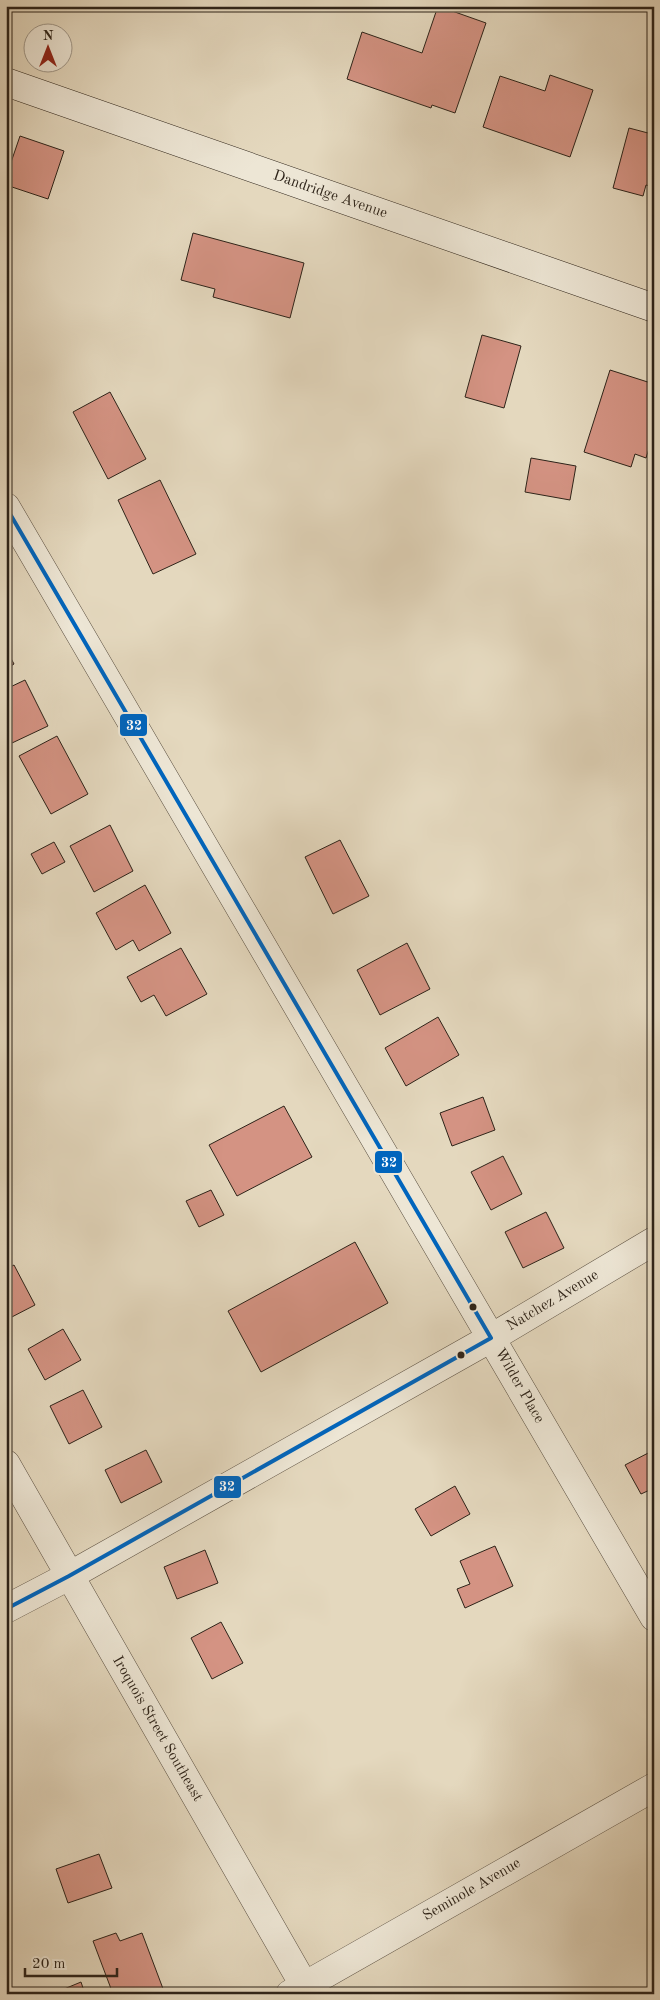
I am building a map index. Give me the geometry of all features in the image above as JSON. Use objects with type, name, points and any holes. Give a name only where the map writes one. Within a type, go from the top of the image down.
[{"type":"street","name":"Dandridge Avenue","points":[[6,82],[654,308]]},
{"type":"street","name":"Wilder Place","points":[[6,507],[654,1617]]},
{"type":"street","name":"Natchez Avenue","points":[[6,1609],[69,1576],[491,1338],[654,1241]]},
{"type":"street","name":"Iroquois Street Southeast","points":[[6,1464],[301,1991]]},
{"type":"street","name":"Seminole Avenue","points":[[301,1991],[654,1787]]},
{"type":"building","points":[[438,6],[486,23],[455,113],[432,105],[431,108],[347,79],[362,32],[422,53]]},
{"type":"building","points":[[550,75],[593,90],[570,157],[483,127],[500,76],[545,91]]},
{"type":"building","points":[[652,120],[654,120],[654,187],[646,185],[643,196],[613,188],[629,128],[648,133]]},
{"type":"building","points":[[20,136],[64,151],[48,199],[6,185],[6,177]]},
{"type":"building","points":[[193,233],[304,263],[290,318],[213,297],[215,289],[181,280]]},
{"type":"building","points":[[482,335],[521,346],[504,408],[465,397]]},
{"type":"building","points":[[610,370],[654,384],[654,433],[646,458],[635,454],[631,467],[584,452]]},
{"type":"building","points":[[110,392],[146,459],[108,479],[73,412]]},
{"type":"building","points":[[531,458],[576,466],[570,500],[525,492]]},
{"type":"building","points":[[160,480],[196,554],[153,574],[118,500]]},
{"type":"building","points":[[6,649],[14,664],[6,669]]},
{"type":"building","points":[[25,680],[48,726],[12,743],[6,732],[6,689]]},
{"type":"building","points":[[57,736],[88,794],[51,814],[19,756]]},
{"type":"building","points":[[110,825],[133,871],[94,892],[70,846]]},
{"type":"building","points":[[340,840],[369,896],[333,914],[305,857]]},
{"type":"building","points":[[54,842],[65,862],[42,874],[31,854]]},
{"type":"building","points":[[145,885],[171,933],[139,951],[133,940],[116,950],[96,913]]},
{"type":"building","points":[[407,943],[430,989],[380,1015],[357,970]]},
{"type":"building","points":[[181,948],[207,994],[166,1016],[154,995],[141,1002],[127,977]]},
{"type":"building","points":[[438,1017],[459,1055],[406,1086],[385,1048]]},
{"type":"building","points":[[483,1097],[495,1130],[452,1146],[440,1113]]},
{"type":"building","points":[[284,1106],[312,1157],[237,1196],[209,1145]]},
{"type":"building","points":[[503,1156],[522,1194],[491,1210],[471,1172]]},
{"type":"building","points":[[211,1190],[224,1215],[199,1227],[186,1201]]},
{"type":"building","points":[[546,1212],[564,1248],[523,1268],[505,1232]]},
{"type":"building","points":[[355,1242],[388,1303],[261,1372],[228,1311]]},
{"type":"building","points":[[14,1265],[35,1305],[6,1320],[6,1269]]},
{"type":"building","points":[[63,1329],[81,1360],[45,1380],[28,1349]]},
{"type":"building","points":[[83,1390],[102,1427],[69,1444],[50,1406]]},
{"type":"building","points":[[146,1450],[162,1482],[121,1503],[105,1470]]},
{"type":"building","points":[[654,1450],[654,1488],[641,1494],[625,1465]]},
{"type":"building","points":[[455,1486],[470,1514],[431,1536],[415,1509]]},
{"type":"building","points":[[495,1546],[513,1586],[465,1608],[457,1589],[470,1584],[460,1561]]},
{"type":"building","points":[[205,1550],[218,1583],[177,1599],[164,1567]]},
{"type":"building","points":[[221,1622],[243,1663],[212,1679],[191,1638]]},
{"type":"building","points":[[99,1854],[112,1888],[68,1903],[56,1869]]},
{"type":"building","points":[[116,1933],[120,1941],[142,1933],[165,1994],[113,1994],[93,1941]]},
{"type":"building","points":[[81,1982],[85,1994],[52,1994]]},
{"type":"transit line","name":"32","points":[[6,507],[491,1338],[69,1576],[6,1609]]}]
